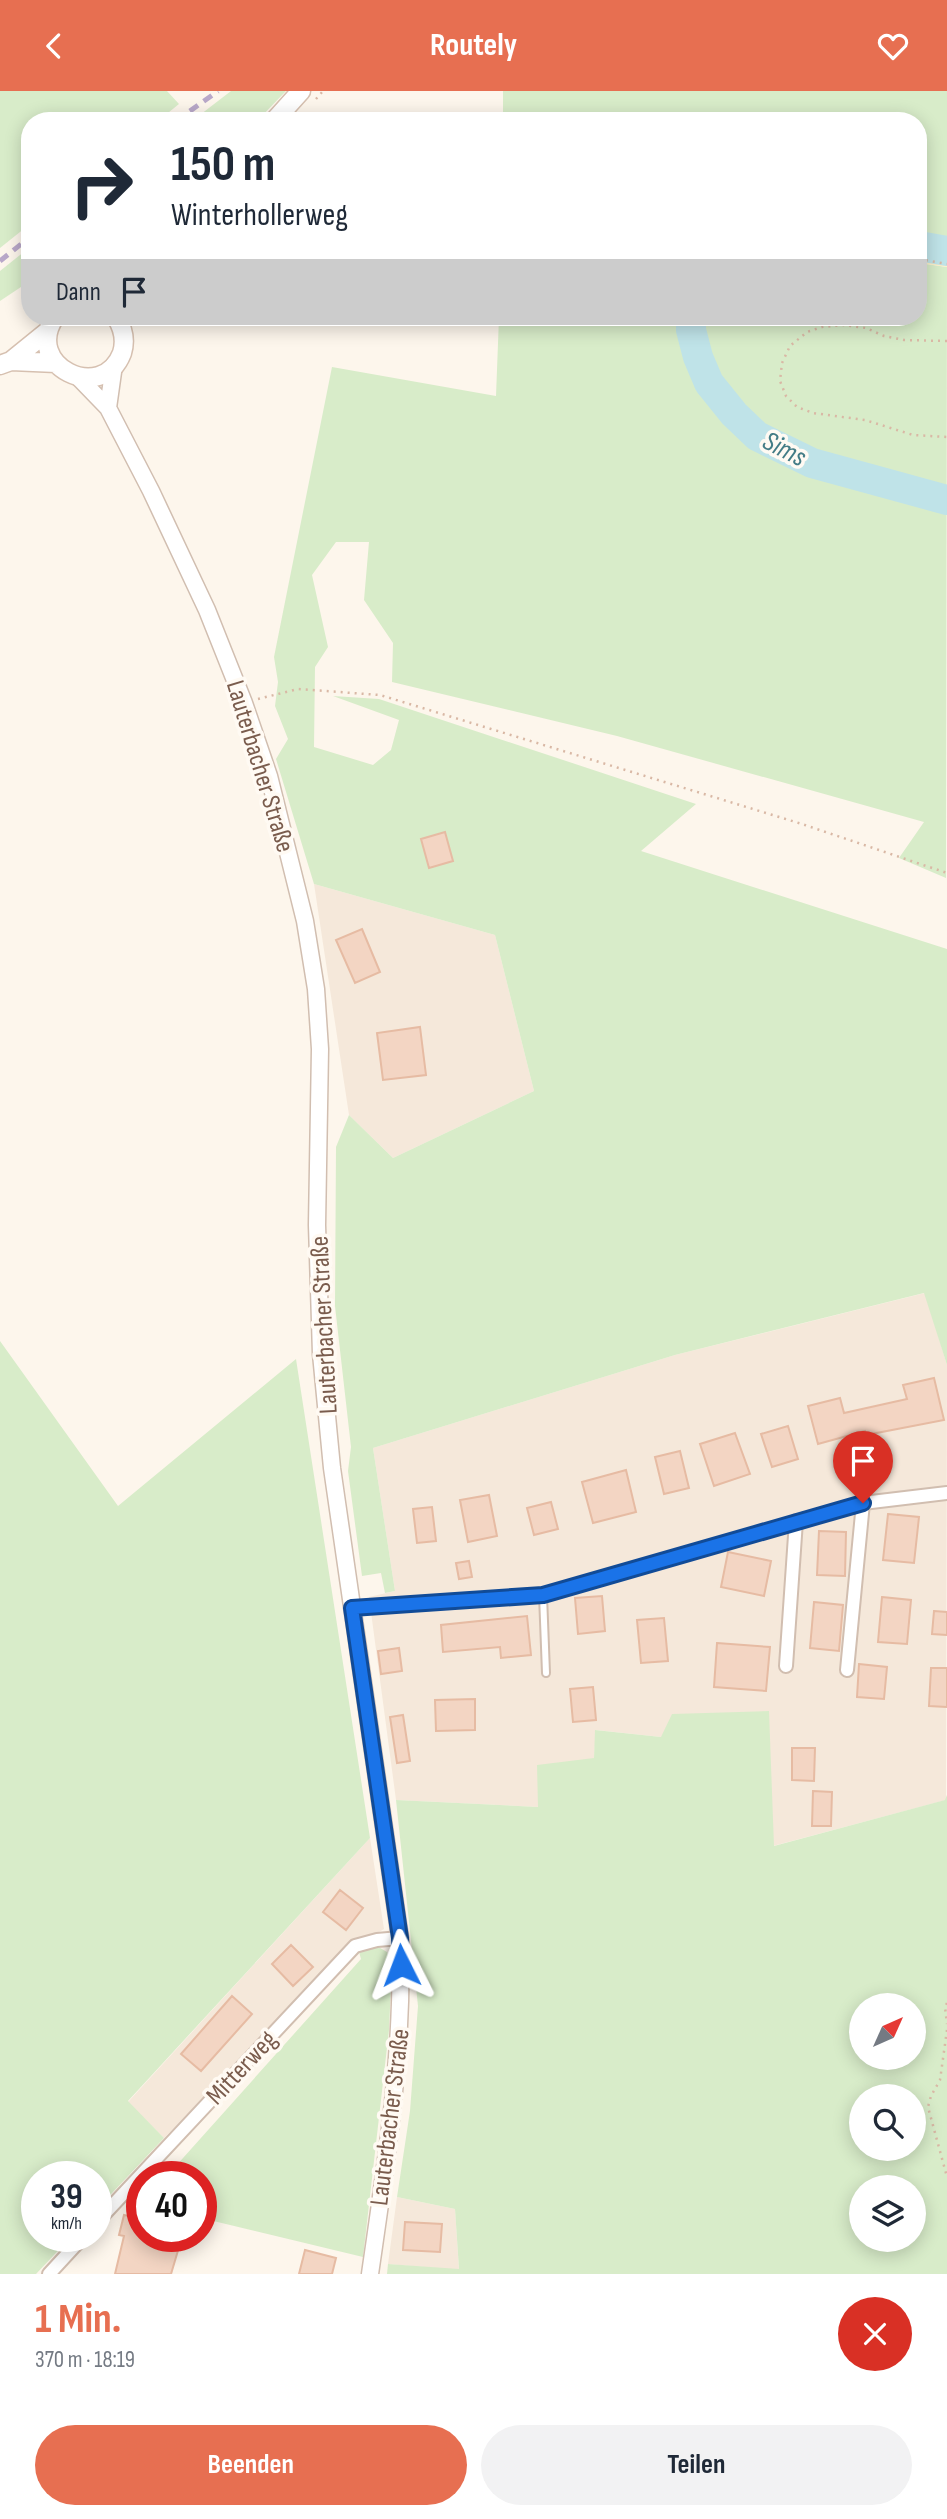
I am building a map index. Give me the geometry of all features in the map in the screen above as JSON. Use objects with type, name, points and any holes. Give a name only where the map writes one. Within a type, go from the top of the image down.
[{"type":"main road","points":[[282,112],[301,91]]},
{"type":"main road","points":[[5,363],[50,326]]},
{"type":"main road","points":[[52,326],[49,351],[56,363],[78,377],[98,376],[114,365],[123,347],[121,326]]},
{"type":"main road","points":[[5,363],[56,363]]},
{"type":"street","points":[[108,408],[114,365]]},
{"type":"street","name":"Lauterbacher Straße","points":[[78,377],[108,408],[151,491],[207,610],[244,703],[269,776],[305,921],[316,989],[320,1049],[317,1213],[321,1354],[332,1468],[400,1938],[402,1991],[396,2092],[370,2274]]},
{"type":"street","points":[[352,1608],[543,1595],[863,1503],[947,1493]]},
{"type":"street","points":[[847,1671],[863,1503]]},
{"type":"street","points":[[786,1666],[796,1521]]},
{"type":"street","name":"Mitterweg","points":[[112,2206],[355,1946],[400,1938]]},
{"type":"street","points":[[49,2274],[69,2252]]},
{"type":"lane","points":[[543,1595],[546,1673]]},
{"type":"path","points":[[927,260],[947,264]]},
{"type":"path","points":[[832,326],[807,332],[790,346],[782,363],[780,381],[786,396],[797,407],[813,413],[865,420],[913,435],[947,437]]},
{"type":"path","points":[[850,326],[866,328],[884,337],[947,341]]},
{"type":"path","points":[[244,703],[298,689],[380,695],[802,824],[947,873]]},
{"type":"path","points":[[947,2003],[947,2024]]},
{"type":"path","points":[[947,2030],[940,2080],[930,2096],[928,2107],[947,2177]]},
{"type":"shaded area","points":[[314,884],[495,935],[534,1091],[393,1158],[349,1115]]},
{"type":"shaded area","points":[[925,1293],[947,1365],[946,1800],[773,1846],[768,1711],[661,1737],[596,1730],[594,1758],[539,1807],[396,1800],[369,1597],[395,1591],[373,1448],[675,1355]]},
{"type":"shaded area","points":[[370,1838],[384,1929],[341,1955],[164,2138],[128,2102]]},
{"type":"shaded area","points":[[397,2197],[455,2209],[459,2270],[388,2264]]},
{"type":"green space","points":[[0,91],[167,91],[179,104],[169,112],[21,112],[21,231],[0,248]]},
{"type":"green space","points":[[231,91],[286,91],[266,112],[204,112]]},
{"type":"green space","points":[[503,91],[947,91],[947,256],[927,252],[927,112],[503,112]]},
{"type":"green space","points":[[21,254],[21,287],[0,301],[0,271]]},
{"type":"green space","points":[[927,264],[947,267],[946,878],[899,858],[924,822],[617,736],[392,682],[393,643],[364,600],[369,542],[336,542],[312,575],[328,647],[315,667],[314,747],[373,765],[391,750],[399,720],[333,696],[379,699],[696,804],[641,851],[947,949],[947,1365],[924,1293],[675,1355],[373,1448],[395,1591],[385,1593],[381,1573],[362,1576],[348,1471],[351,1447],[335,1306],[336,1147],[349,1115],[393,1158],[534,1091],[495,935],[314,884],[276,759],[288,739],[275,706],[278,682],[274,657],[332,367],[496,396],[499,326],[927,326]]},
{"type":"green space","points":[[0,1341],[118,1506],[296,1359],[370,1838],[128,2101],[164,2138],[142,2161],[126,2161],[126,2178],[112,2193],[112,2161],[21,2161],[21,2252],[57,2252],[36,2274],[0,2274]]},
{"type":"green space","points":[[769,1711],[774,1846],[945,1800],[947,1795],[947,2274],[387,2274],[388,2264],[459,2269],[455,2209],[397,2197],[410,2111],[418,2006],[396,1800],[538,1807],[537,1765],[594,1758],[595,1730],[661,1737],[672,1714]]},
{"type":"green space","points":[[375,1945],[387,1952],[392,1963],[389,2030],[363,2257],[217,2222],[217,2161],[180,2161],[361,1959],[359,1952]]},
{"type":"sand","points":[[927,252],[947,256],[947,267],[927,264]]},
{"type":"building","points":[[445,832],[453,861],[429,868],[421,839]]},
{"type":"building","points":[[362,929],[380,972],[355,983],[336,940]]},
{"type":"building","points":[[420,1027],[426,1075],[383,1080],[377,1033]]},
{"type":"building","points":[[934,1378],[944,1420],[866,1435],[865,1431],[818,1444],[808,1406],[840,1398],[844,1413],[907,1399],[903,1385]]},
{"type":"building","points":[[788,1426],[798,1459],[772,1467],[761,1434]]},
{"type":"building","points":[[735,1433],[750,1474],[714,1486],[700,1444]]},
{"type":"building","points":[[680,1451],[689,1488],[664,1494],[655,1457]]},
{"type":"building","points":[[626,1470],[636,1512],[593,1523],[582,1482]]},
{"type":"building","points":[[489,1495],[497,1536],[468,1542],[460,1500]]},
{"type":"building","points":[[551,1502],[558,1529],[534,1535],[527,1508]]},
{"type":"building","points":[[432,1507],[436,1541],[417,1543],[413,1509]]},
{"type":"building","points":[[888,1514],[919,1517],[914,1563],[883,1560]]},
{"type":"building","points":[[819,1531],[846,1532],[845,1576],[817,1575]]},
{"type":"building","points":[[728,1552],[771,1561],[764,1596],[721,1587]]},
{"type":"building","points":[[469,1561],[472,1577],[459,1579],[456,1563]]},
{"type":"building","points":[[602,1596],[605,1631],[578,1634],[575,1598]]},
{"type":"building","points":[[882,1597],[911,1600],[907,1644],[878,1642]]},
{"type":"building","points":[[814,1602],[843,1605],[839,1651],[810,1648]]},
{"type":"building","points":[[934,1611],[947,1612],[947,1635],[932,1634]]},
{"type":"building","points":[[527,1616],[531,1655],[501,1658],[500,1647],[443,1652],[441,1625]]},
{"type":"building","points":[[664,1618],[668,1661],[641,1663],[637,1620]]},
{"type":"building","points":[[717,1643],[770,1647],[766,1691],[714,1687]]},
{"type":"building","points":[[399,1648],[402,1671],[381,1674],[378,1651]]},
{"type":"building","points":[[859,1664],[887,1667],[884,1699],[857,1697]]},
{"type":"building","points":[[931,1668],[947,1668],[947,1707],[929,1706]]},
{"type":"building","points":[[593,1687],[596,1720],[573,1722],[570,1689]]},
{"type":"building","points":[[475,1699],[475,1730],[436,1731],[435,1700]]},
{"type":"building","points":[[403,1715],[410,1761],[397,1763],[390,1717]]},
{"type":"building","points":[[792,1748],[815,1748],[814,1781],[792,1780]]},
{"type":"building","points":[[813,1791],[832,1792],[831,1826],[812,1826]]},
{"type":"building","points":[[340,1890],[363,1908],[346,1930],[323,1912]]},
{"type":"building","points":[[291,1945],[313,1967],[293,1986],[272,1964]]},
{"type":"building","points":[[232,1996],[252,2014],[201,2071],[181,2054]]},
{"type":"building","points":[[126,2215],[126,2252],[178,2252],[171,2274],[115,2274],[124,2236],[119,2235]]},
{"type":"building","points":[[405,2222],[442,2224],[440,2252],[403,2250]]},
{"type":"building","points":[[305,2250],[336,2258],[332,2274],[299,2274]]},
{"type":"waterway","name":"Sims","points":[[927,247],[947,251]]},
{"type":"waterway","name":"Sims","points":[[691,326],[698,357],[709,383],[734,414],[757,436],[812,463],[947,500]]},
{"type":"railway","points":[[189,112],[218,91]]},
{"type":"railway","points":[[0,261],[21,244]]},
{"type":"route","points":[[401,1965],[400,1938],[352,1608],[543,1595],[863,1503]]}]
